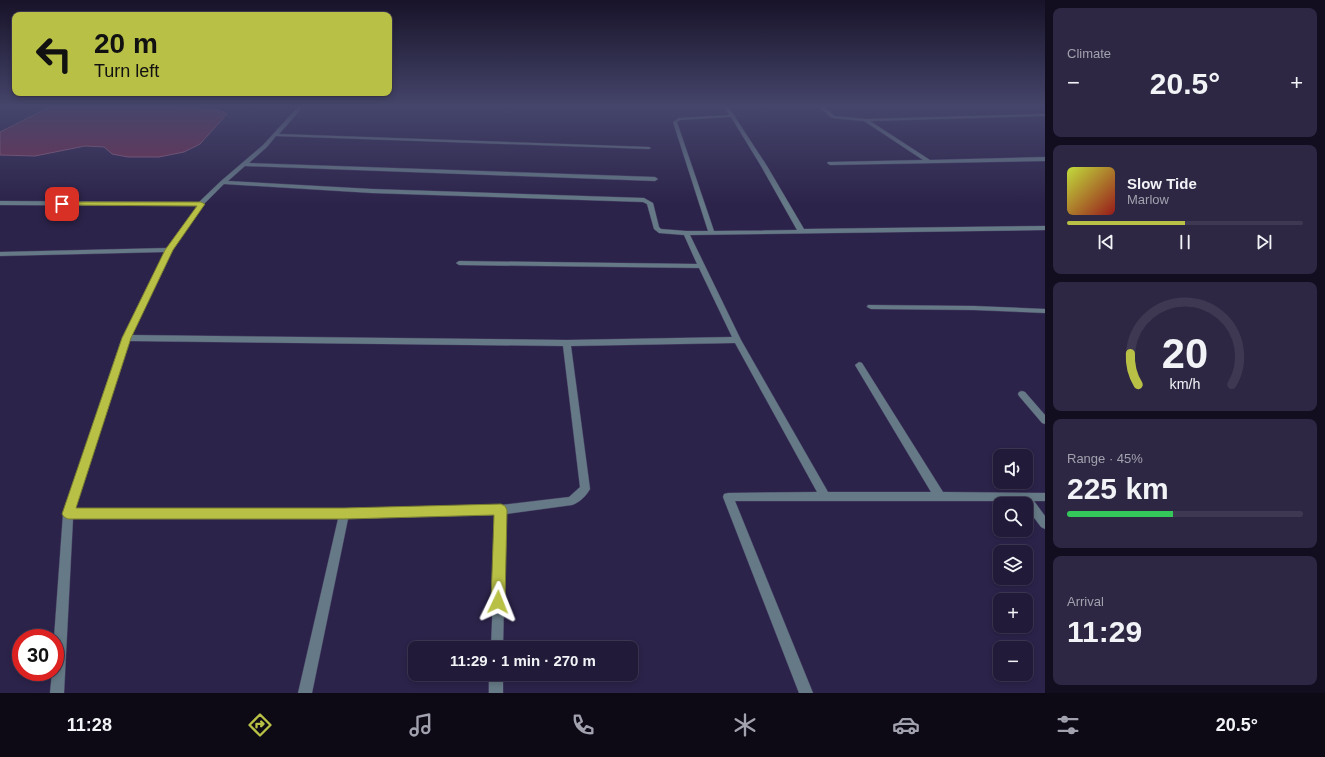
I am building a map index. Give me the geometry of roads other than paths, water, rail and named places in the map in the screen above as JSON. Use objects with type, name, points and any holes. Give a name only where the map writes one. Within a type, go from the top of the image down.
[{"type":"street","points":[[56,693],[68,514],[126,338],[169,250],[201,204],[223,182],[271,139]]},
{"type":"street","points":[[401,139],[650,148]]},
{"type":"street","points":[[682,139],[712,233]]},
{"type":"street","points":[[747,139],[802,232]]},
{"type":"street","points":[[895,139],[930,162]]},
{"type":"street","points":[[830,163],[1045,159]]},
{"type":"street","points":[[244,164],[655,179]]},
{"type":"street","points":[[223,182],[372,191],[644,200],[650,203],[656,228],[659,231],[686,233],[1045,228]]},
{"type":"street","points":[[0,203],[201,204]]},
{"type":"street","points":[[686,233],[737,340],[825,496]]},
{"type":"street","points":[[0,254],[169,250]]},
{"type":"street","points":[[460,263],[702,266]]},
{"type":"street","points":[[870,307],[974,308],[1045,311]]},
{"type":"street","points":[[126,338],[567,343],[737,340]]},
{"type":"street","points":[[68,514],[344,514],[501,510],[572,501],[585,489],[567,343]]},
{"type":"street","points":[[859,365],[940,497]]},
{"type":"street","points":[[1022,394],[1045,421]]},
{"type":"street","points":[[806,693],[728,497],[993,497]]},
{"type":"street","points":[[1033,497],[1045,497]]},
{"type":"street","points":[[1033,508],[1045,524]]},
{"type":"street","points":[[497,641],[501,510]]},
{"type":"street","points":[[305,693],[344,514]]},
{"type":"street","points":[[496,681],[496,693]]}]
